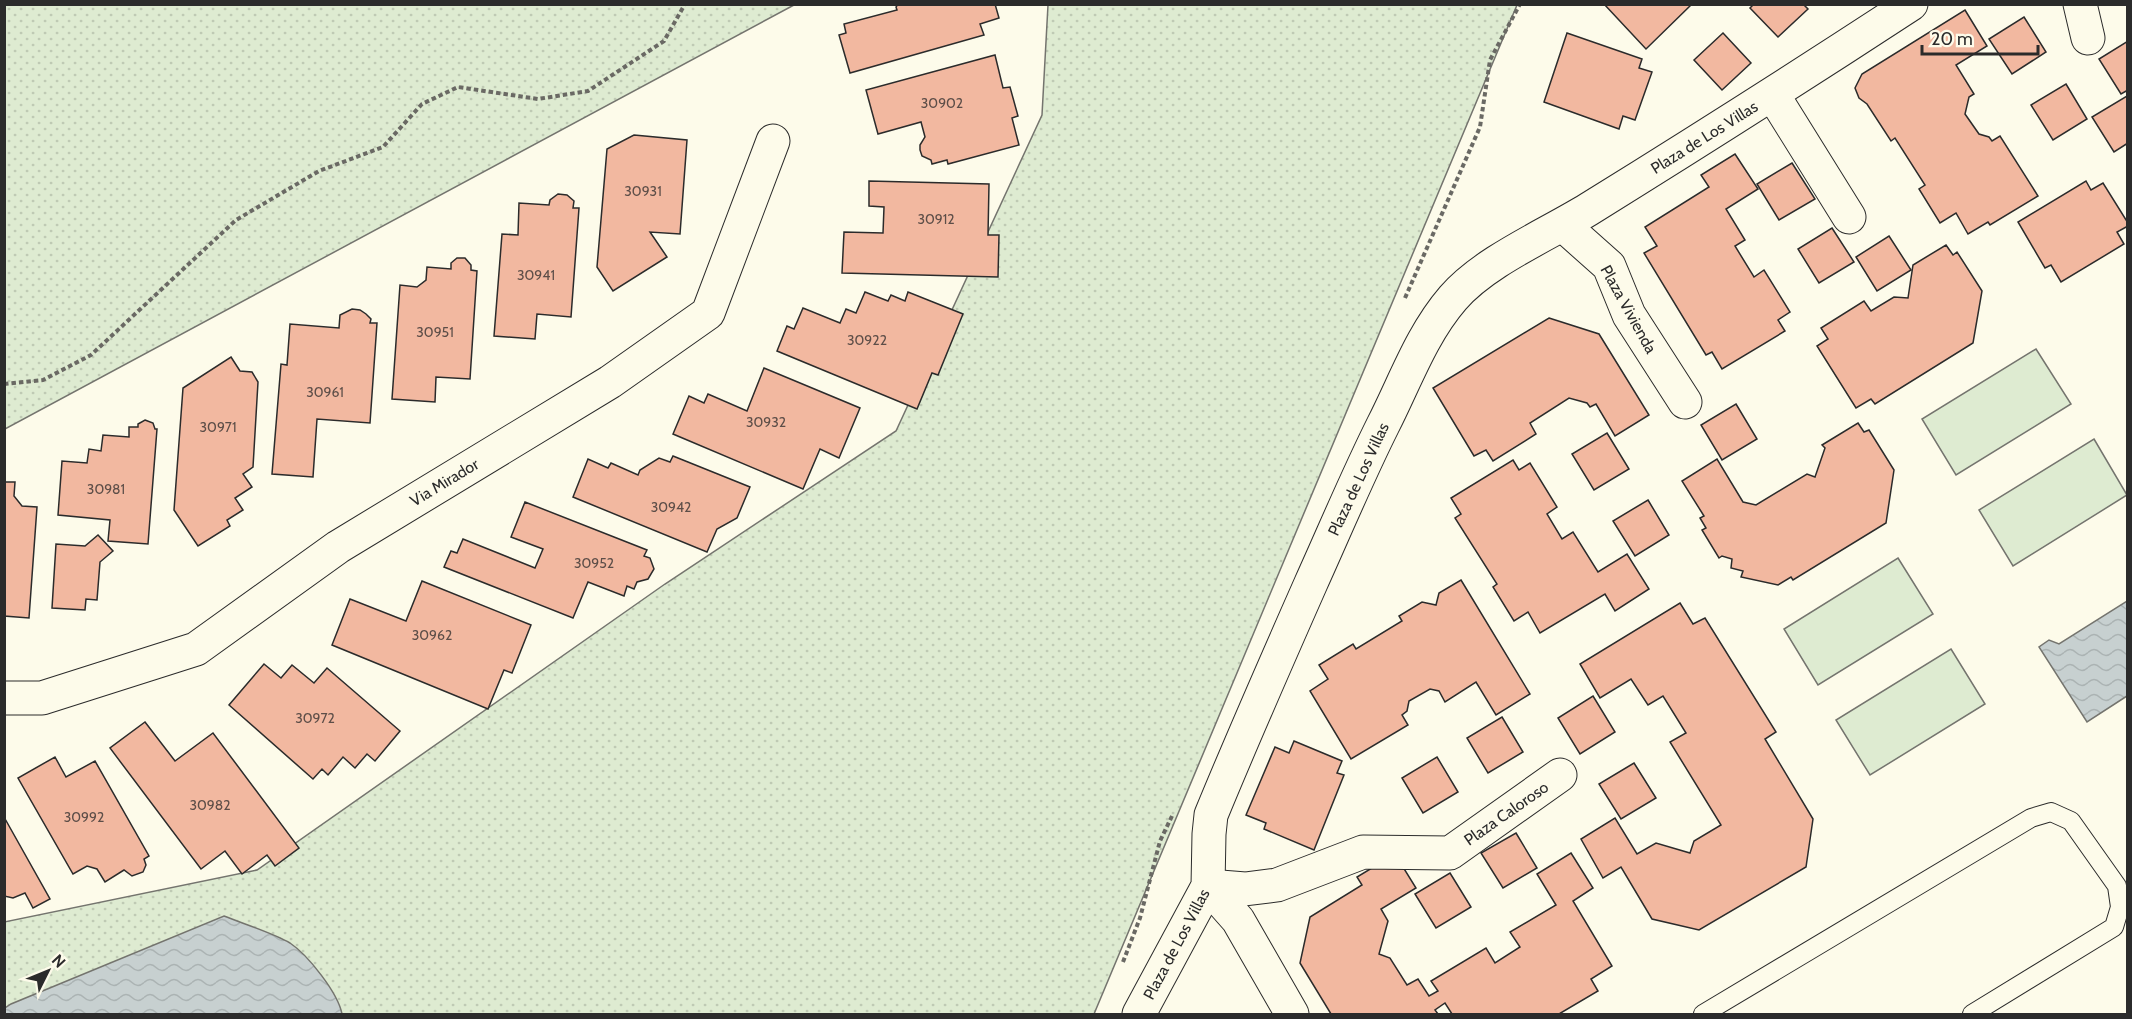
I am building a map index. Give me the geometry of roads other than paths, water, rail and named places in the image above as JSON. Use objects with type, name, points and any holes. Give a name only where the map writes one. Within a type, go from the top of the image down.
[{"type":"street","name":"Plaza de Los Villas","points":[[1139,1014],[1208,886],[1211,815],[1272,669],[1356,479],[1416,354],[1454,297],[1474,279],[1504,258],[1563,225],[1773,95],[1911,4]]},
{"type":"street","points":[[2080,4],[2088,38]]},
{"type":"street","name":"Plaza de Los Villas","points":[[1773,95],[1850,217]]},
{"type":"street","name":"Via Mirador","points":[[4,698],[42,698],[196,649],[338,547],[609,382],[708,313],[773,141]]},
{"type":"street","name":"Plaza Vivienda","points":[[1563,225],[1609,266],[1629,315],[1685,402]]},
{"type":"street","name":"Plaza Caloroso","points":[[1208,886],[1245,889],[1277,885],[1363,852],[1450,853],[1560,776]]},
{"type":"street","points":[[1208,886],[1238,920],[1292,1014]]},
{"type":"lane","points":[[1703,1014],[2031,818],[2051,812],[2071,821],[2117,886],[2120,907],[2114,927],[1972,1014]]},
{"type":"water","points":[[2127,601],[2127,696],[2087,722],[2039,647],[2049,640],[2059,644]]},
{"type":"water","points":[[224,916],[290,943],[313,965],[329,985],[342,1014],[5,1014],[5,1008],[11,1004]]}]
